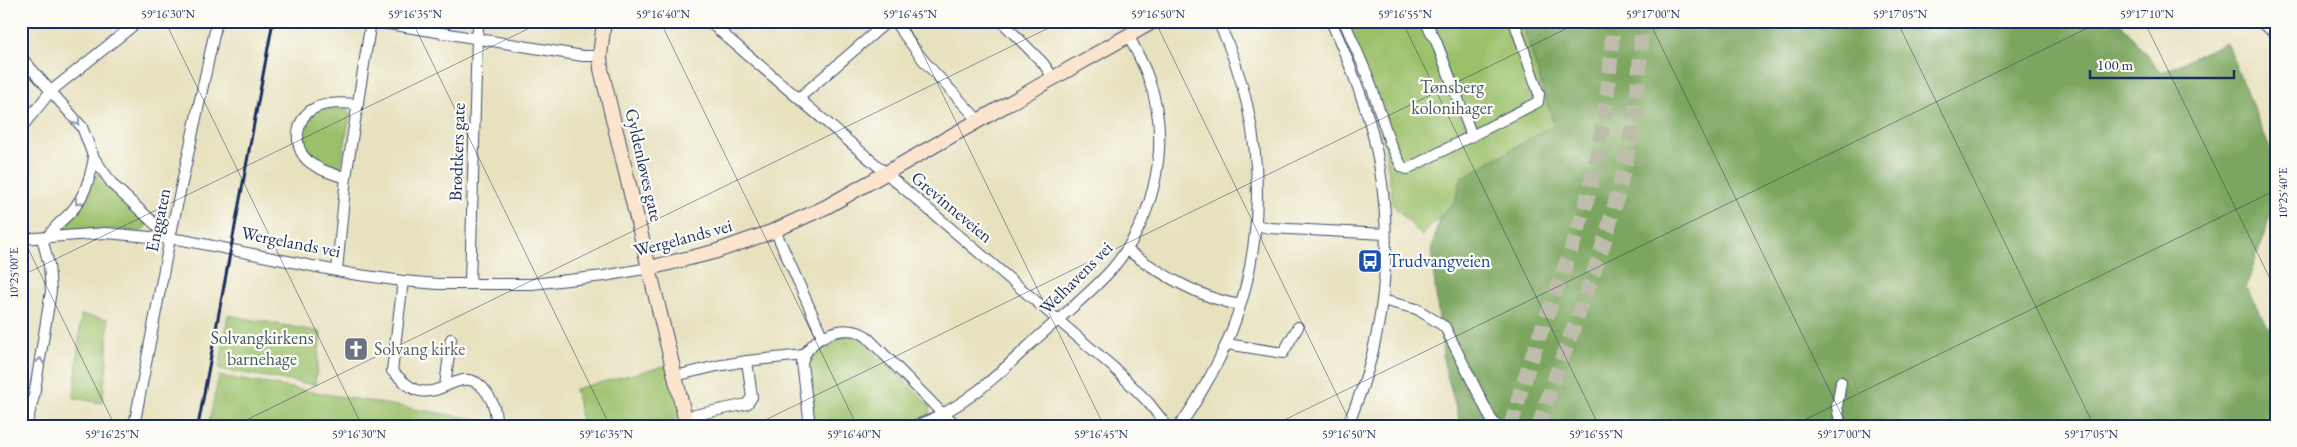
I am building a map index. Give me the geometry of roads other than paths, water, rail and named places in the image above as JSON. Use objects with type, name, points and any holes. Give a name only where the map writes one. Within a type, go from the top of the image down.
[{"type":"main road","name":"Gyldenløves gate","points":[[604,21],[600,56],[686,421]]},
{"type":"main road","name":"Wergelands vei","points":[[649,268],[714,252],[775,230],[844,198],[1154,21]]},
{"type":"street","points":[[21,128],[52,91],[139,21]]},
{"type":"street","name":"Enggaten","points":[[134,426],[170,238],[217,21]]},
{"type":"street","points":[[336,270],[346,178],[371,21],[583,56],[600,56]]},
{"type":"street","name":"Brødtkers gate","points":[[470,284],[479,21]]},
{"type":"street","name":"Grevinneveien","points":[[708,21],[1058,319],[1135,387],[1167,426]]},
{"type":"street","points":[[799,98],[888,21]]},
{"type":"street","points":[[894,21],[924,61],[979,121]]},
{"type":"street","points":[[1001,21],[1043,64],[1054,79]]},
{"type":"street","points":[[1178,426],[1196,401],[1227,344],[1240,305],[1253,251],[1256,225],[1258,178],[1254,135],[1241,77],[1218,21]]},
{"type":"street","points":[[1331,21],[1370,126],[1382,187],[1385,234],[1386,264],[1382,300],[1364,379],[1347,426]]},
{"type":"street","points":[[1344,21],[1369,79],[1390,143],[1402,167],[1410,169],[1533,105],[1539,98],[1514,21]]},
{"type":"street","points":[[1425,21],[1436,41],[1472,136]]},
{"type":"street","points":[[2258,21],[2276,33]]},
{"type":"street","name":"Welhavens vei","points":[[915,426],[944,415],[975,394],[1101,280],[1127,250],[1147,207],[1155,180],[1159,150],[1158,113],[1149,77],[1129,36]]},
{"type":"street","points":[[21,57],[82,127],[94,158],[103,172],[128,201],[170,238]]},
{"type":"street","points":[[346,178],[326,171],[308,161],[302,154],[299,146],[299,130],[303,118],[315,108],[338,103],[358,104]]},
{"type":"street","points":[[26,426],[34,396],[51,291],[44,238],[72,211],[82,196],[91,174],[94,158]]},
{"type":"street","points":[[1256,225],[1270,228],[1385,234]]},
{"type":"street","points":[[775,230],[823,338]]},
{"type":"street","name":"Wergelands vei","points":[[21,238],[106,233],[170,238],[403,281],[470,284],[559,282],[649,268]]},
{"type":"street","points":[[1127,250],[1170,278],[1229,303],[1240,305]]},
{"type":"street","points":[[403,281],[392,371],[408,385],[420,391],[434,390],[466,380],[480,385],[492,401],[496,426]]},
{"type":"street","points":[[1382,300],[1417,309],[1445,327],[1491,419],[1497,426]]},
{"type":"street","points":[[1227,344],[1283,353],[1298,327]]},
{"type":"street","points":[[810,426],[802,363],[804,354],[814,342],[842,330],[860,332],[944,415],[960,426]]},
{"type":"street","points":[[445,386],[451,339]]},
{"type":"street","points":[[675,376],[717,366],[804,354]]},
{"type":"street","name":"Gyldenløves gate","points":[[686,421],[747,404],[752,397],[747,361]]},
{"type":"street","points":[[1840,382],[1837,407],[1842,426]]},
{"type":"tunnel","points":[[1511,426],[1526,374],[1588,196],[1607,97],[1613,21]]},
{"type":"tunnel","points":[[1539,426],[1604,242],[1626,161],[1636,105],[1641,49],[1641,21]]},
{"type":"railway","points":[[198,426],[273,21]]},
{"type":"place","name":"Trudvangveien","points":[[1370,261]]},
{"type":"place","name":"Solvang kirke","points":[[356,349]]},
{"type":"park label","name":"Tønsberg kolonihager","points":[[1452,97]]},
{"type":"park label","name":"Solvangkirkens barnehage","points":[[262,348]]}]
